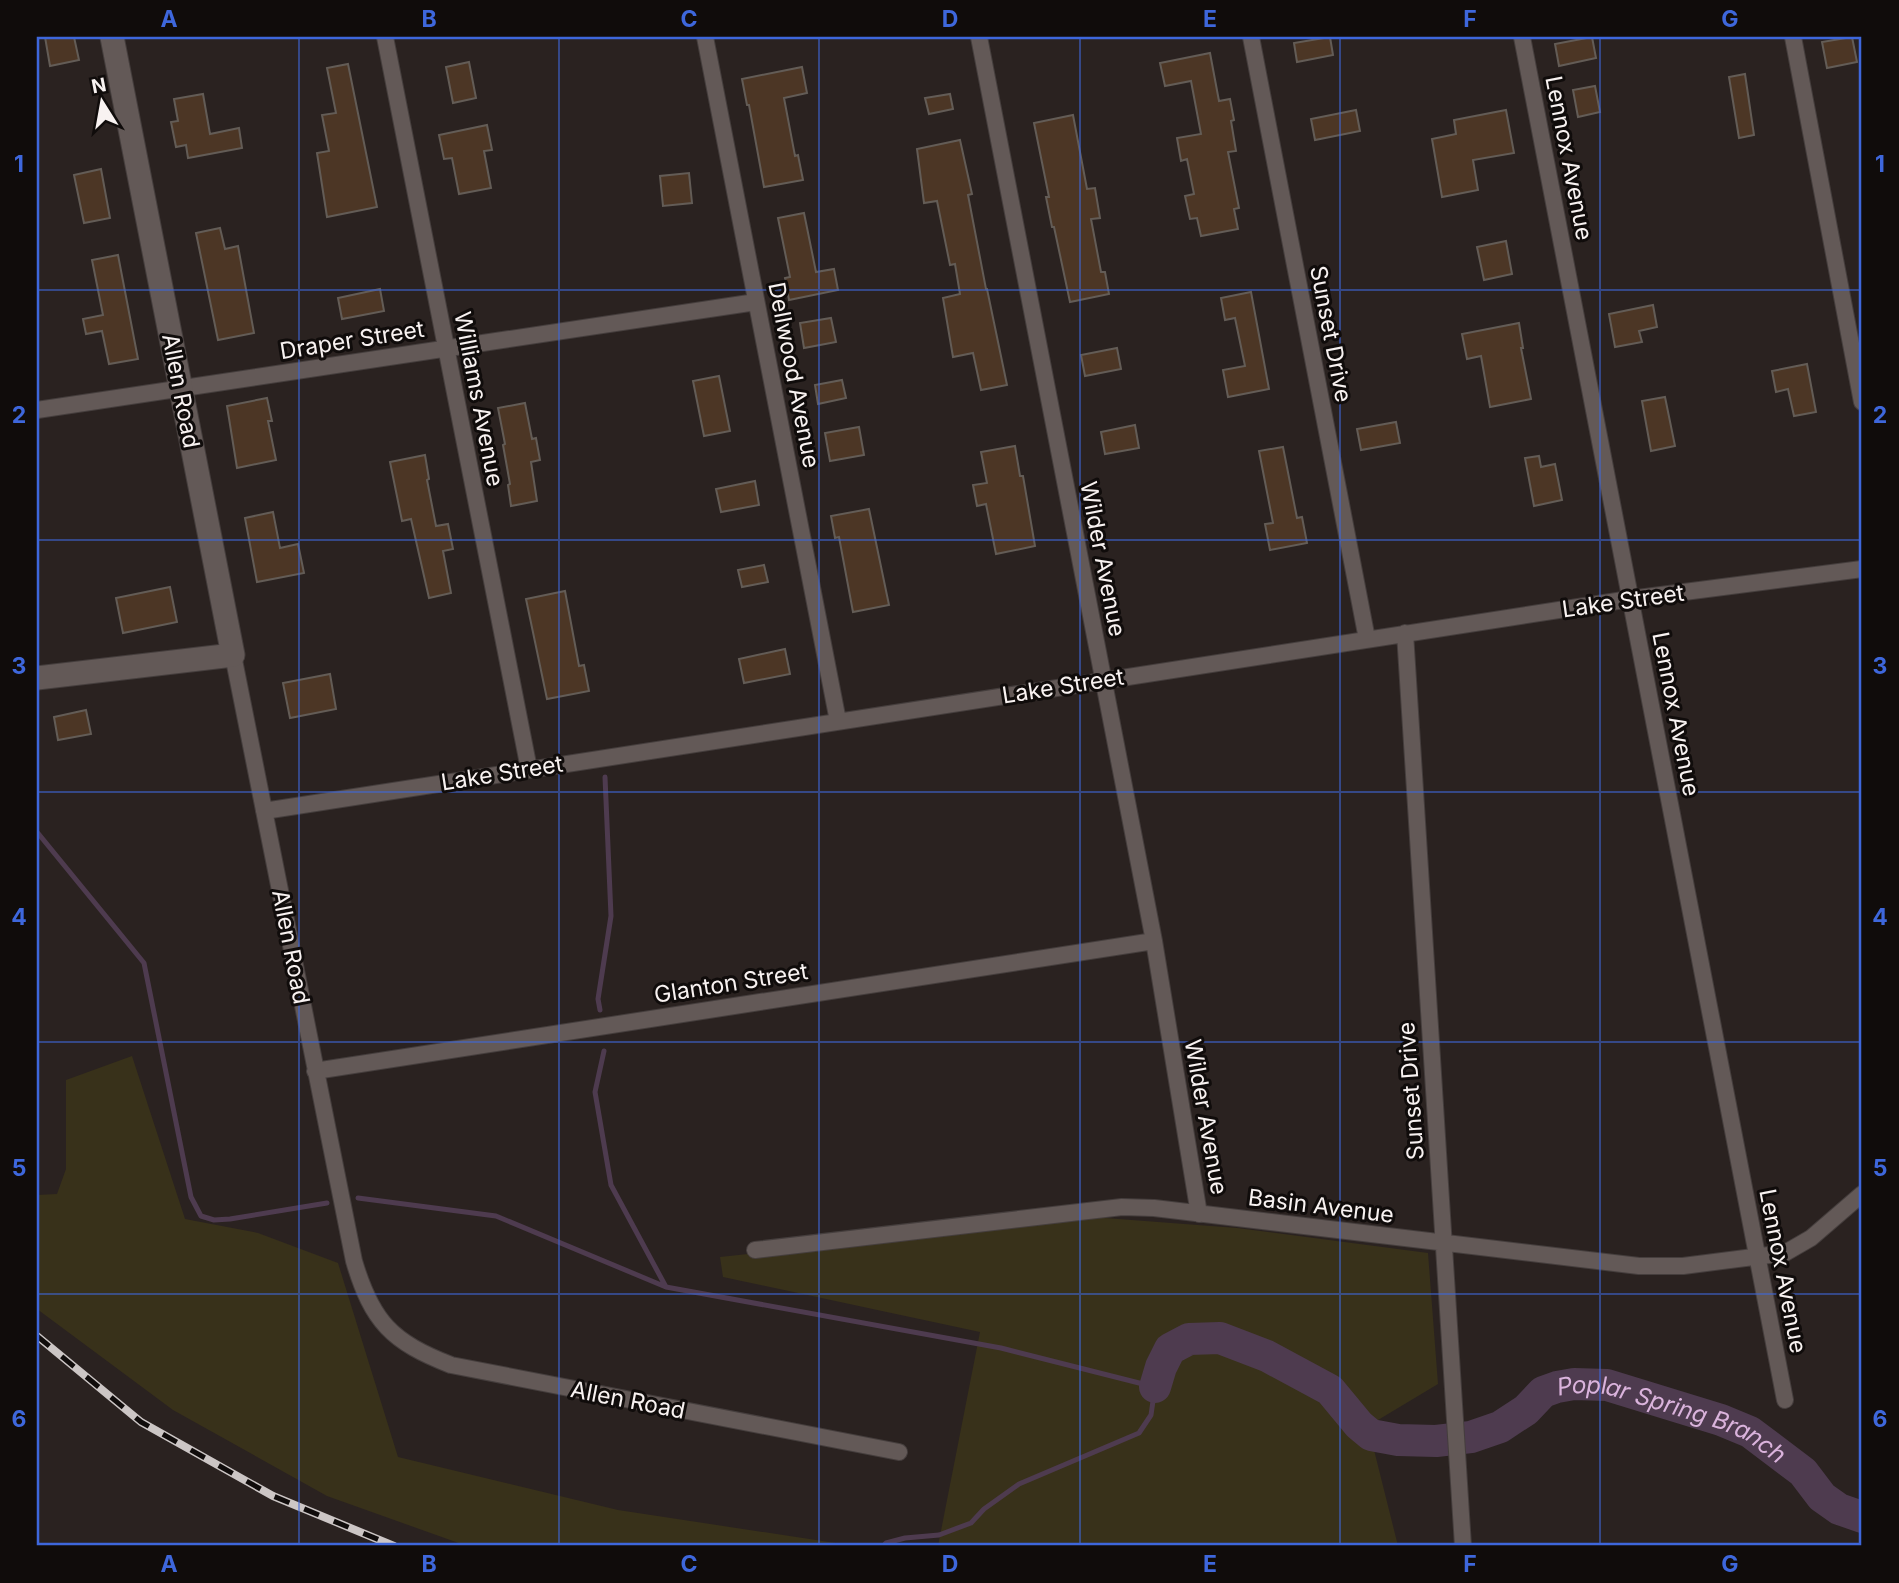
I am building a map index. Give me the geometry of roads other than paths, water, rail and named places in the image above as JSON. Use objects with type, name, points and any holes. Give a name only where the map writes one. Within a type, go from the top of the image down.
[{"type":"street","name":"Allen Road","points":[[112,37],[315,1071],[354,1261],[373,1312],[388,1330],[405,1343],[426,1356],[451,1365],[899,1452]]},
{"type":"street","name":"Williams Avenue","points":[[385,37],[529,769]]},
{"type":"street","name":"Dellwood Avenue","points":[[705,37],[838,721]]},
{"type":"street","name":"Wilder Avenue","points":[[978,37],[1154,941],[1199,1214]]},
{"type":"street","name":"Sunset Drive","points":[[1251,37],[1367,639]]},
{"type":"street","name":"Lennox Avenue","points":[[1522,37],[1785,1401]]},
{"type":"street","points":[[1793,37],[1862,402]]},
{"type":"street","name":"Draper Street","points":[[37,410],[756,302]]},
{"type":"street","name":"Lake Street","points":[[264,811],[1630,598],[1862,569]]},
{"type":"street","name":"Sunset Drive","points":[[1405,633],[1463,1546]]},
{"type":"street","points":[[37,678],[233,655]]},
{"type":"street","name":"Glanton Street","points":[[315,1071],[1154,941]]},
{"type":"street","name":"Basin Avenue","points":[[755,1250],[1090,1209],[1154,1208],[1639,1266],[1683,1266],[1785,1253],[1798,1247],[1862,1194]]},
{"type":"waterway","points":[[600,1010],[598,999],[611,916],[605,777]]},
{"type":"waterway","points":[[37,832],[144,963],[191,1197],[201,1216],[214,1220],[230,1219],[327,1203]]},
{"type":"waterway","points":[[604,1051],[595,1092],[611,1185],[666,1287]]},
{"type":"waterway","points":[[358,1198],[496,1216],[666,1287],[1001,1348],[1155,1387],[1151,1415],[1139,1433],[1019,1484],[984,1509],[971,1523],[939,1535],[905,1538],[883,1546]]},
{"type":"waterway","name":"Poplar Spring Branch","points":[[1155,1387],[1170,1349],[1189,1339],[1220,1338],[1267,1356],[1330,1390],[1359,1425],[1371,1435],[1398,1440],[1436,1441],[1471,1437],[1500,1427],[1526,1410],[1543,1392],[1557,1387],[1574,1384],[1607,1385],[1721,1420],[1750,1432],[1803,1472],[1822,1497],[1839,1509],[1862,1517]]},
{"type":"railway","points":[[37,1336],[141,1422],[273,1496],[394,1546]]}]
